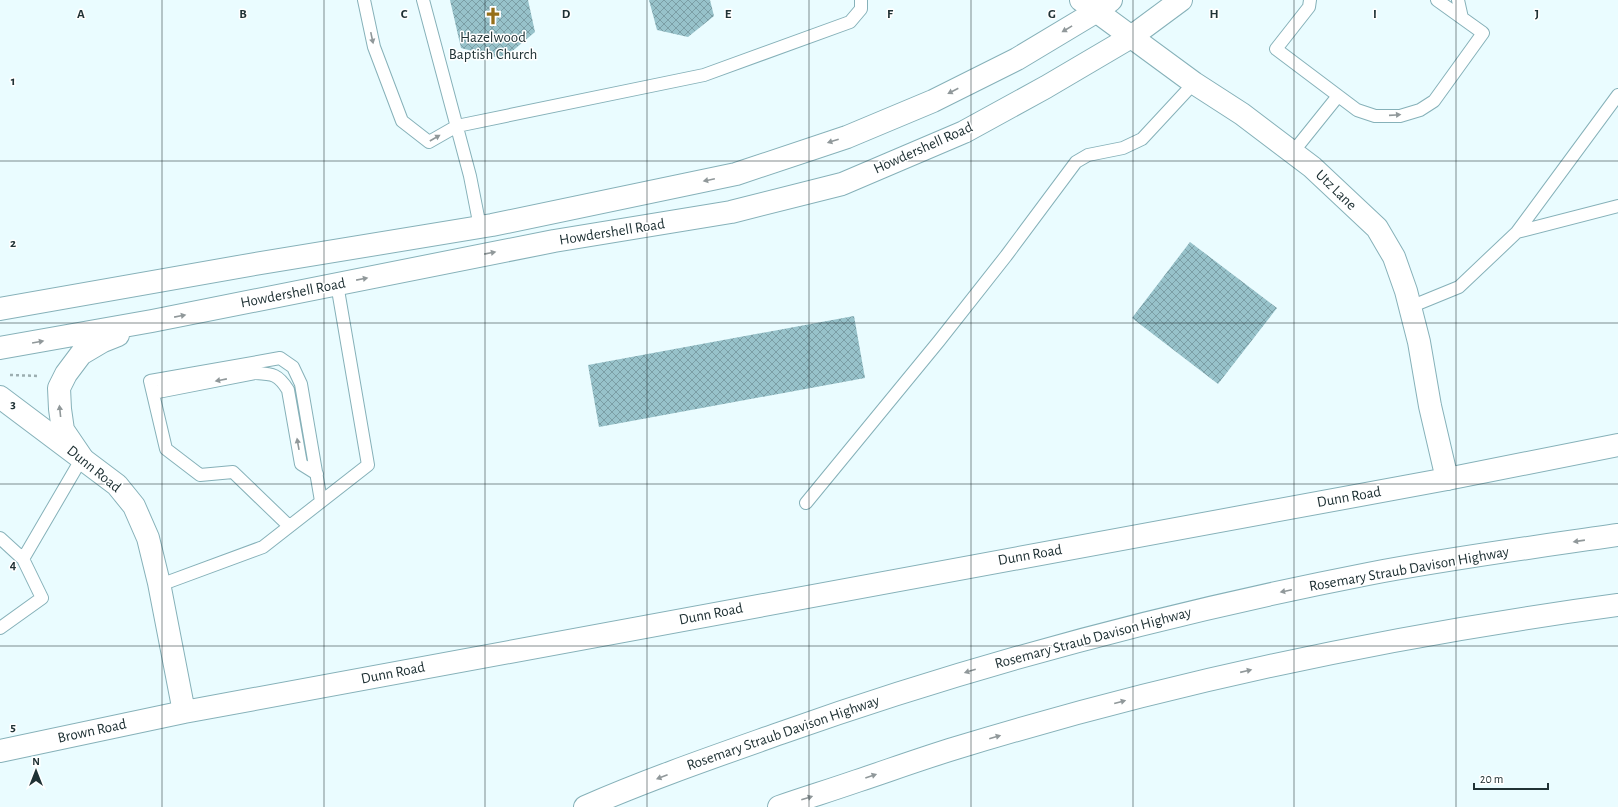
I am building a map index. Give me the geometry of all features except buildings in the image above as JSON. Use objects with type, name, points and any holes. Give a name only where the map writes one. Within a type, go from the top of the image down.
[{"type":"main road","name":"Howdershell Road","points":[[0,348],[152,321],[554,241],[731,212],[842,184],[964,132],[1046,87],[1131,37],[1181,0]]},
{"type":"main road","name":"Howdershell Road","points":[[0,309],[255,264],[480,227],[736,174],[847,137],[933,101],[1003,66],[1096,4]]},
{"type":"main road","name":"Utz Lane","points":[[1096,4],[1131,37],[1194,83],[1242,114],[1312,167],[1376,228],[1394,257],[1406,290],[1419,342],[1430,406],[1447,479]]},
{"type":"main road","points":[[82,458],[63,430],[59,388],[66,374],[81,354],[103,341],[152,321]]},
{"type":"main road","name":"Dunn Road","points":[[0,397],[117,485],[134,506],[148,538],[160,586],[184,712],[1447,479],[1618,446]]},
{"type":"main road","name":"Rosemary Straub Davison Highway","points":[[585,807],[718,755],[848,709],[976,669],[1110,632],[1240,601],[1369,574],[1506,551],[1618,535]]},
{"type":"main road","points":[[779,807],[955,748],[1057,719],[1215,678],[1387,642],[1564,612],[1618,605]]},
{"type":"main road","name":"Brown Road","points":[[0,750],[184,712]]},
{"type":"lane","points":[[364,0],[374,47],[402,121],[429,142],[457,126],[704,75],[850,22],[861,9],[861,0]]},
{"type":"lane","points":[[423,0],[470,176],[480,227]]},
{"type":"lane","points":[[1310,0],[1309,8],[1276,49],[1357,110],[1375,116],[1400,116],[1420,110],[1434,101],[1483,33],[1437,0]]},
{"type":"lane","points":[[1458,0],[1462,18]]},
{"type":"lane","points":[[806,503],[949,329],[1076,162],[1088,155],[1123,148],[1142,139],[1194,83]]},
{"type":"lane","points":[[1410,307],[1459,287],[1517,232],[1618,94]]},
{"type":"lane","points":[[1292,152],[1338,96]]},
{"type":"lane","points":[[1517,232],[1618,206]]},
{"type":"lane","points":[[160,586],[263,546],[368,465],[337,284]]},
{"type":"lane","points":[[289,526],[233,472],[200,475],[166,450],[150,381],[280,358],[293,367],[300,384],[321,501]]},
{"type":"lane","points":[[153,393],[255,373],[272,374],[283,382],[288,390],[301,464],[317,474]]},
{"type":"lane","points":[[23,559],[82,458]]},
{"type":"lane","points":[[0,538],[23,559],[42,598],[0,628]]},
{"type":"path","points":[[9,375],[42,376]]},
{"type":"place","name":"Hazelwood Baptish Church","points":[[493,16]]}]
